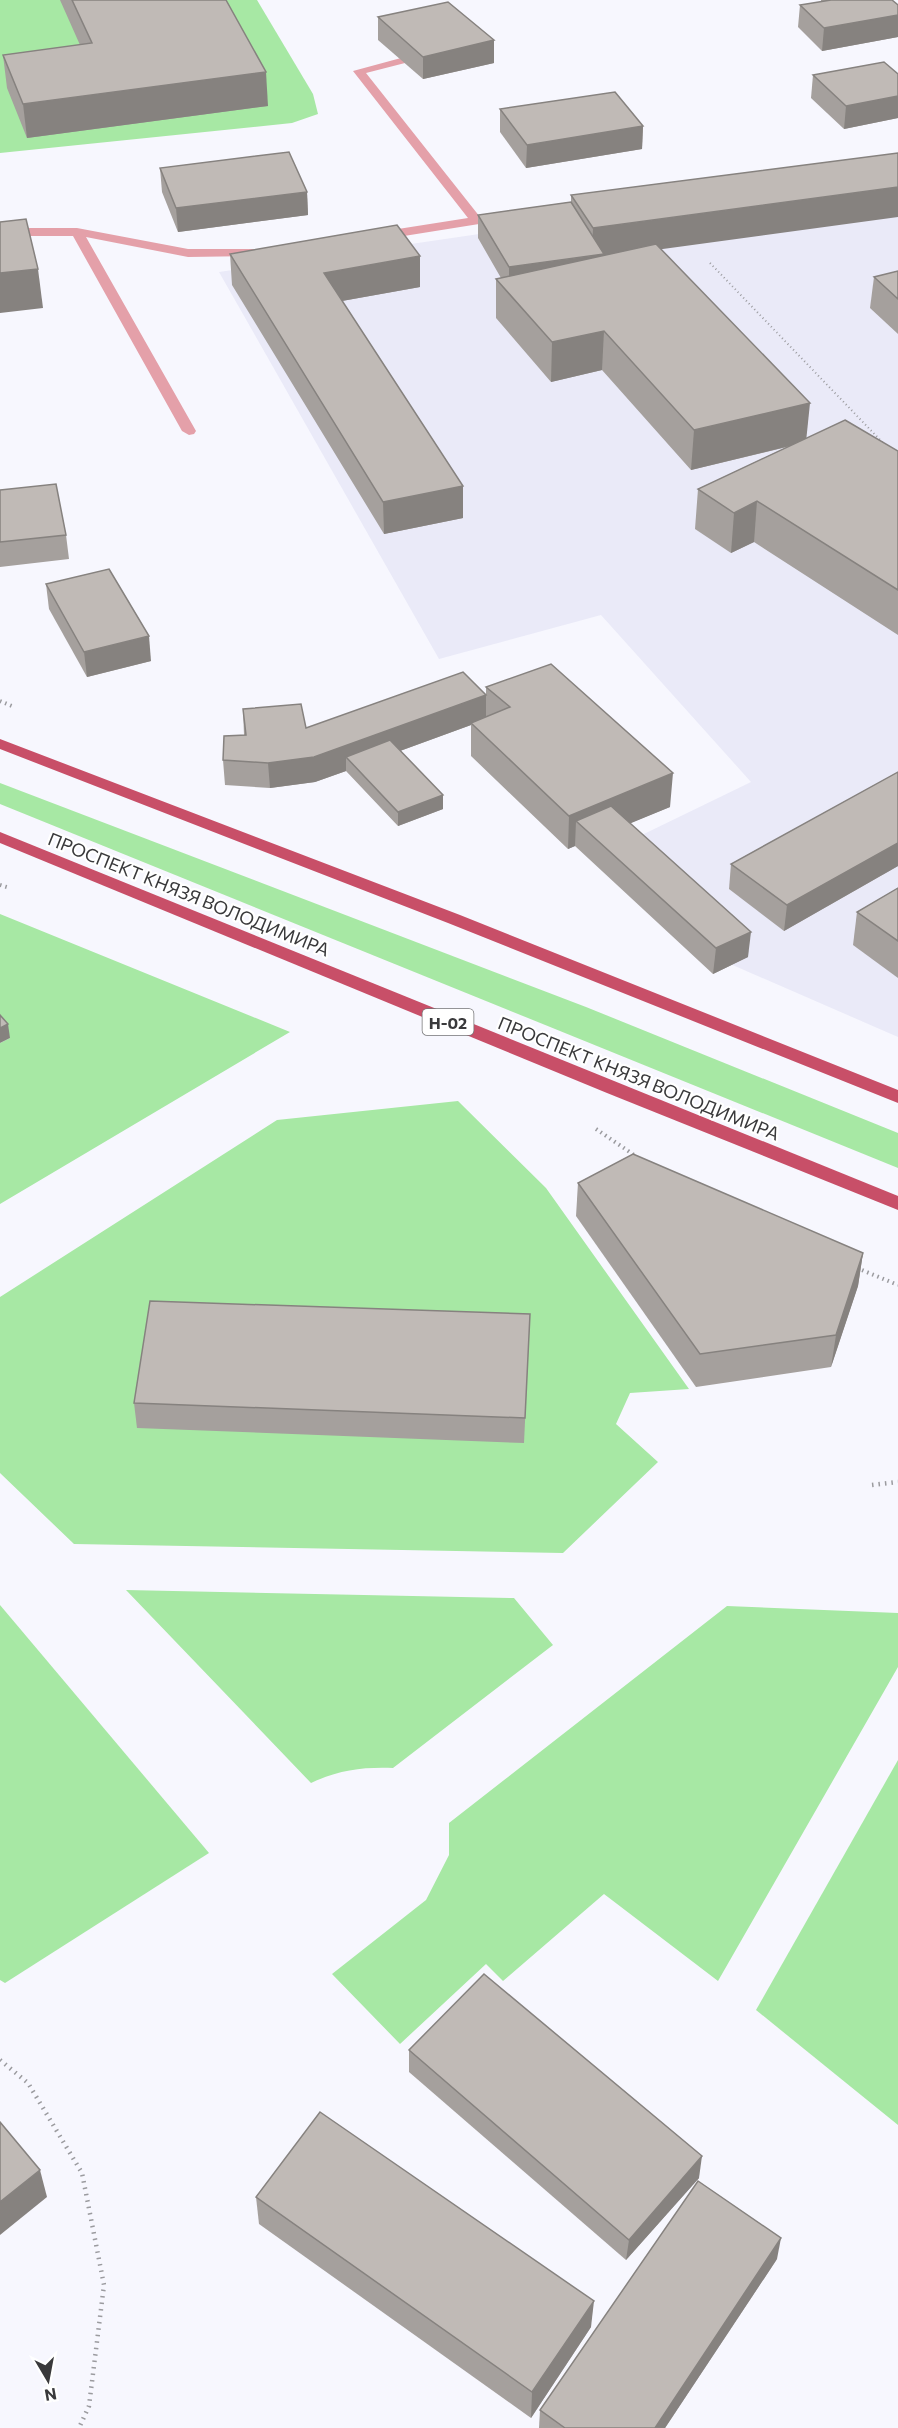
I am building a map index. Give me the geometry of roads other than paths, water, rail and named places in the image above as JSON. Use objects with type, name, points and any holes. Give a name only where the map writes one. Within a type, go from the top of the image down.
[{"type":"main road","points":[[0,744],[454,919],[898,1097]]},
{"type":"main road","name":"ПРОСПЕКТ КНЯЗЯ ВОЛОДИМИРА","points":[[0,837],[547,1062],[898,1203]]},
{"type":"street","points":[[401,61],[359,71],[476,220]]},
{"type":"street","points":[[371,237],[512,215]]},
{"type":"street","points":[[0,232],[77,232],[188,253],[238,254],[271,250]]},
{"type":"street","points":[[77,232],[189,431]]}]
